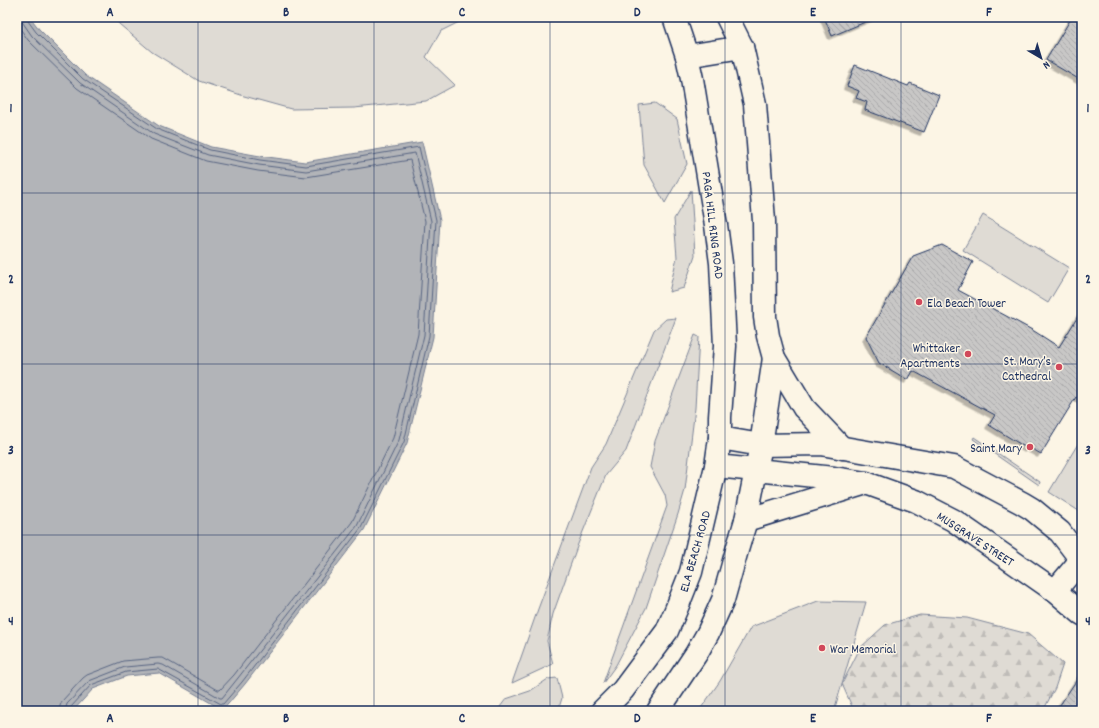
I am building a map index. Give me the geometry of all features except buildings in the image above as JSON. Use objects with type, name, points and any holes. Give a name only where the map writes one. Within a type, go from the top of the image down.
[{"type":"main road","name":"PAGA HILL RING ROAD","points":[[674,17],[687,56],[692,79],[715,217],[720,263],[725,346],[720,438]]},
{"type":"main road","points":[[727,17],[742,47],[755,104],[764,222],[766,317],[768,336],[774,358],[804,408],[842,448]]},
{"type":"main road","points":[[687,56],[742,47]]},
{"type":"main road","points":[[658,711],[696,654],[708,633],[723,600],[746,520],[761,445],[774,358]]},
{"type":"main road","points":[[720,438],[761,445],[821,444],[954,467],[1032,509],[1060,532],[1081,560],[1055,591]]},
{"type":"main road","name":"ELA BEACH ROAD","points":[[602,711],[622,690],[667,630],[678,605],[691,572],[716,466],[720,438]]},
{"type":"main road","name":"MUSGRAVE STREET","points":[[716,466],[834,478],[866,483],[916,501],[953,520],[1055,591],[1082,614]]},
{"type":"main road","points":[[746,520],[866,483]]},
{"type":"green space","points":[[113,17],[476,17],[478,20],[463,20],[441,31],[426,57],[455,85],[426,101],[354,108],[291,109],[244,96],[199,81],[152,52],[119,24]]},
{"type":"green space","points":[[655,103],[677,119],[687,164],[665,203],[644,165],[639,105]]},
{"type":"green space","points":[[691,190],[695,255],[684,288],[669,292],[677,257],[674,219]]},
{"type":"green space","points":[[983,215],[1069,268],[1048,303],[963,250]]},
{"type":"green space","points":[[676,318],[626,451],[606,475],[578,544],[553,614],[547,641],[553,664],[512,683],[591,467],[606,444],[654,330],[666,319]]},
{"type":"green space","points":[[695,335],[699,337],[695,408],[685,490],[646,608],[616,665],[603,683],[667,506],[665,495],[650,467],[655,441]]},
{"type":"green space","points":[[974,437],[1040,482],[1039,485],[973,439]]},
{"type":"green space","points":[[1082,437],[1082,513],[1049,492]]},
{"type":"green space","points":[[818,601],[866,602],[834,711],[699,711],[720,681],[751,627]]},
{"type":"green space","points":[[920,615],[967,618],[1028,634],[1063,664],[1055,688],[1043,711],[854,711],[842,684],[860,648],[885,625]]},
{"type":"green space","points":[[557,678],[562,698],[558,711],[497,711],[506,699],[530,691],[548,679]]},
{"type":"water","points":[[17,17],[30,17],[39,29],[86,76],[159,126],[211,147],[305,162],[422,142],[440,220],[433,337],[407,443],[364,530],[245,684],[223,710],[159,673],[127,676],[93,689],[73,711],[17,711]]},
{"type":"place","name":"Ela Beach Tower","points":[[919,302]]},
{"type":"place","name":"Whittaker Apartments","points":[[968,354]]},
{"type":"place","name":"St. Mary’s Cathedral","points":[[1059,367]]},
{"type":"place","name":"Saint Mary","points":[[1030,447]]},
{"type":"place","name":"War Memorial","points":[[822,648]]}]
